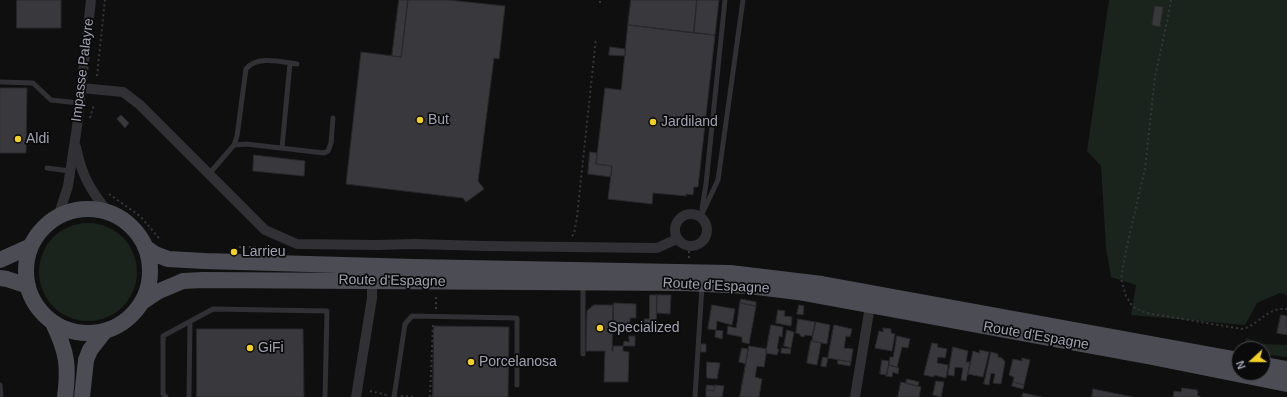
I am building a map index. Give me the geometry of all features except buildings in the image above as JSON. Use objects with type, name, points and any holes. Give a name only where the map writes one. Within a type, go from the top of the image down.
[{"type":"main road","points":[[91,209],[109,213],[133,229],[145,247],[150,276],[148,289],[136,311],[123,323],[104,332],[78,333],[53,322],[37,306],[28,286],[26,267],[31,246],[40,232],[58,217],[71,212],[91,209]]},
{"type":"main road","points":[[0,260],[31,246]]},
{"type":"main road","name":"Route d'Espagne","points":[[145,247],[155,254],[168,259],[414,267],[710,280]]},
{"type":"main road","points":[[0,278],[28,286]]},
{"type":"main road","name":"Route d'Espagne","points":[[142,302],[157,292],[183,281],[203,280],[583,283],[782,278],[871,299],[1287,384]]},
{"type":"main road","name":"Route d'Espagne","points":[[871,299],[1231,359]]},
{"type":"main road","points":[[53,322],[66,352],[68,374],[65,397]]},
{"type":"main road","points":[[82,397],[86,360],[90,350],[104,332]]},
{"type":"main road","points":[[1271,366],[1287,369]]},
{"type":"street","name":"Impasse Palayre","points":[[58,217],[68,186],[91,0]]},
{"type":"street","points":[[81,88],[123,92],[140,105],[265,230],[297,244],[414,244],[657,248],[677,239]]},
{"type":"street","name":"Impasse Palayre","points":[[74,141],[80,166],[87,182],[98,200],[109,213]]},
{"type":"street","points":[[688,213],[701,216],[706,221],[708,228],[707,236],[703,242],[697,246],[682,244],[677,239],[675,233],[675,226],[678,220],[688,213]]},
{"type":"street","points":[[356,397],[372,298],[372,282]]},
{"type":"street","points":[[855,397],[871,299]]},
{"type":"lane","points":[[701,216],[706,184],[725,0]]},
{"type":"lane","points":[[701,216],[718,180],[743,0]]},
{"type":"lane","points":[[209,174],[234,145],[238,136],[246,69],[252,62],[259,60],[297,64]]},
{"type":"lane","points":[[282,148],[290,63]]},
{"type":"lane","points":[[0,82],[33,83],[52,100],[79,103]]},
{"type":"lane","points":[[234,145],[246,144],[324,152],[328,150],[331,143],[333,118]]},
{"type":"lane","points":[[47,168],[70,171]]},
{"type":"lane","points":[[695,397],[710,280]]},
{"type":"lane","points":[[583,283],[583,354]]},
{"type":"lane","points":[[166,397],[163,394],[162,336],[212,309],[327,312],[325,397]]},
{"type":"lane","points":[[394,397],[405,324],[412,316],[517,318],[517,385]]},
{"type":"lane","points":[[189,397],[190,322]]},
{"type":"lane","points":[[0,385],[0,397]]},
{"type":"path","points":[[97,76],[105,0]]},
{"type":"path","points":[[1171,0],[1155,77],[1145,169],[1126,250],[1121,279],[1126,296],[1136,309],[1147,313],[1242,329],[1250,327],[1262,316],[1270,312],[1287,309]]},
{"type":"path","points":[[571,236],[574,234],[596,38]]},
{"type":"path","points":[[89,122],[94,104]]},
{"type":"path","points":[[105,190],[140,216],[159,239],[163,241]]},
{"type":"path","points":[[689,246],[689,260]]},
{"type":"path","points":[[234,247],[278,247]]},
{"type":"path","points":[[430,397],[433,324],[436,296]]},
{"type":"shaded area","points":[[1109,0],[1287,0],[1287,295],[1280,293],[1257,303],[1245,325],[1131,315],[1136,285],[1111,277],[1106,248],[1101,166],[1087,151]]},
{"type":"shaded area","points":[[88,223],[107,227],[123,237],[133,253],[137,272],[133,291],[123,307],[107,317],[88,321],[69,317],[53,307],[43,291],[39,272],[43,253],[53,237],[69,227]]},
{"type":"shaded area","points":[[1246,338],[1255,341],[1245,341]]},
{"type":"shaded area","points":[[1271,344],[1287,345],[1287,357],[1271,355]]},
{"type":"place","name":"But","points":[[420,120]]},
{"type":"place","name":"Jardiland","points":[[653,122]]},
{"type":"place","name":"Aldi","points":[[18,139]]},
{"type":"place","name":"Larrieu","points":[[234,252]]},
{"type":"place","name":"Specialized","points":[[600,328]]},
{"type":"place","name":"GiFi","points":[[250,348]]},
{"type":"place","name":"Porcelanosa","points":[[471,362]]}]
